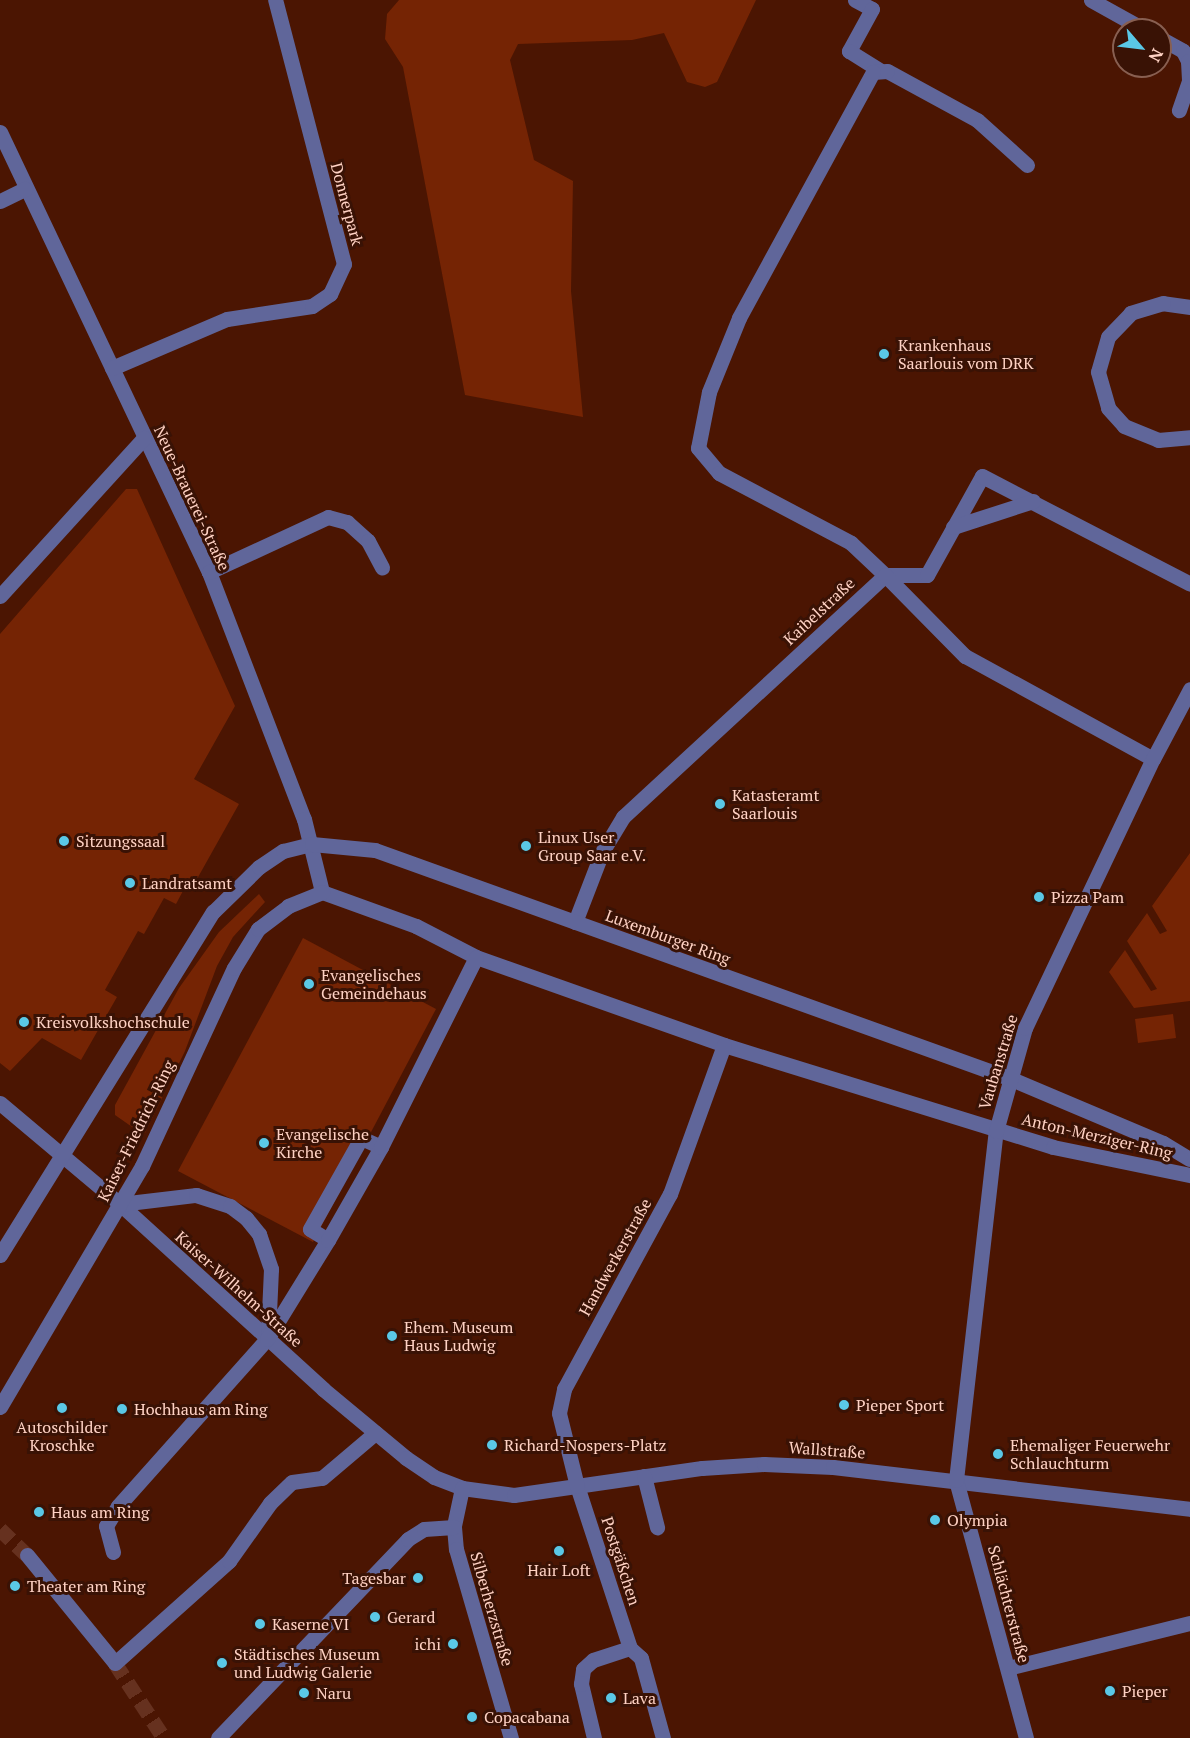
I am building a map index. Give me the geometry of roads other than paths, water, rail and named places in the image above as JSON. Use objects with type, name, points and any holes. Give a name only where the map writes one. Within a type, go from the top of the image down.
[{"type":"street","name":"Donnerpark","points":[[112,368],[227,319],[312,306],[330,294],[344,264],[275,0]]},
{"type":"street","points":[[855,0],[872,9],[849,51],[879,70],[977,120],[1026,165]]},
{"type":"street","points":[[1091,0],[1123,18]]},
{"type":"street","points":[[1172,45],[1183,51],[1188,61],[1189,81],[1179,110]]},
{"type":"street","points":[[879,70],[873,72],[743,309],[709,392],[698,448],[719,473],[851,543],[965,656],[1153,759]]},
{"type":"street","name":"Neue-Brauerei-Straße","points":[[0,132],[25,189],[209,572],[312,844],[322,892]]},
{"type":"street","points":[[0,201],[25,189]]},
{"type":"street","points":[[1190,307],[1163,303],[1131,313],[1108,337],[1098,372],[1108,408],[1124,426],[1158,440],[1190,437]]},
{"type":"street","points":[[0,596],[144,438]]},
{"type":"street","points":[[885,575],[927,575],[982,476],[1190,584]]},
{"type":"street","points":[[953,527],[1033,501]]},
{"type":"street","points":[[209,572],[328,517],[347,522],[368,541],[382,567]]},
{"type":"street","name":"Kaibelstraße","points":[[575,922],[602,852],[623,817],[885,575]]},
{"type":"street","name":"Vaubanstraße","points":[[956,1480],[996,1131],[1009,1078],[1025,1028],[1153,759],[1190,689]]},
{"type":"street","points":[[0,1255],[162,989],[213,912],[267,862],[283,851],[312,844]]},
{"type":"street","name":"Luxemburger Ring","points":[[312,844],[375,850],[1009,1078]]},
{"type":"street","points":[[322,892],[416,926],[476,957],[724,1045],[996,1131]]},
{"type":"street","name":"Kaiser-Friedrich-Ring","points":[[0,1407],[120,1204],[240,958],[258,929],[288,906],[322,892]]},
{"type":"street","points":[[113,1552],[106,1526],[118,1506],[267,1339],[328,1240],[381,1147],[476,957]]},
{"type":"street","name":"Handwerkerstraße","points":[[577,1486],[559,1413],[564,1389],[670,1194],[724,1045]]},
{"type":"street","name":"Anton-Merziger-Ring","points":[[1009,1078],[1163,1143],[1190,1159]]},
{"type":"street","name":"Kaiser-Wilhelm-Straße","points":[[0,1103],[120,1204],[267,1339],[375,1433],[434,1477],[462,1488]]},
{"type":"street","name":"Anton-Merziger-Ring","points":[[996,1131],[1102,1159],[1190,1175]]},
{"type":"street","points":[[328,1240],[310,1229],[361,1137],[381,1147]]},
{"type":"street","points":[[120,1204],[196,1195],[230,1206],[246,1218],[259,1234],[271,1269],[267,1339]]},
{"type":"street","points":[[27,1555],[116,1663],[197,1594],[229,1561],[270,1503],[292,1482],[322,1478],[375,1433]]},
{"type":"street","name":"Wallstraße","points":[[462,1488],[514,1495],[644,1476],[764,1464],[833,1467],[1190,1509]]},
{"type":"street","points":[[644,1476],[657,1527]]},
{"type":"street","name":"Schlächterstraße","points":[[956,1480],[1026,1738]]},
{"type":"street","name":"Postgäßchen","points":[[577,1486],[630,1648],[641,1659],[663,1738]]},
{"type":"street","name":"Silberherzstraße","points":[[462,1488],[454,1527],[456,1549],[511,1738]]},
{"type":"street","points":[[218,1738],[408,1539],[424,1529],[454,1527]]},
{"type":"street","points":[[1008,1668],[1190,1623]]},
{"type":"street","points":[[594,1738],[581,1684],[583,1669],[593,1660],[630,1648]]},
{"type":"tunnel","points":[[0,1529],[27,1555]]},
{"type":"tunnel","points":[[115,1663],[164,1738]]},
{"type":"place","name":"Krankenhaus Saarlouis vom DRK","points":[[884,354]]},
{"type":"place","name":"Katasteramt Saarlouis","points":[[720,804]]},
{"type":"place","name":"Sitzungssaal","points":[[64,841]]},
{"type":"place","name":"Linux User Group Saar e.V.","points":[[526,846]]},
{"type":"place","name":"Landratsamt","points":[[130,883]]},
{"type":"place","name":"Pizza Pam","points":[[1039,897]]},
{"type":"place","name":"Evangelisches Gemeindehaus","points":[[309,984]]},
{"type":"place","name":"Kreisvolkshochschule","points":[[24,1022]]},
{"type":"place","name":"Evangelische Kirche","points":[[264,1143]]},
{"type":"place","name":"Ehem. Museum Haus Ludwig","points":[[392,1336]]},
{"type":"place","name":"Pieper Sport","points":[[844,1405]]},
{"type":"place","name":"Autoschilder Kroschke","points":[[62,1408]]},
{"type":"place","name":"Hochhaus am Ring","points":[[122,1409]]},
{"type":"place","name":"Richard-Nospers-Platz","points":[[492,1445]]},
{"type":"place","name":"Ehemaliger Feuerwehr Schlauchturm","points":[[998,1454]]},
{"type":"place","name":"Haus am Ring","points":[[39,1512]]},
{"type":"place","name":"Olympia","points":[[935,1520]]},
{"type":"place","name":"Hair Loft","points":[[559,1551]]},
{"type":"place","name":"Tagesbar","points":[[418,1578]]},
{"type":"place","name":"Theater am Ring","points":[[15,1586]]},
{"type":"place","name":"Gerard","points":[[375,1617]]},
{"type":"place","name":"Kaserne VI","points":[[260,1624]]},
{"type":"place","name":"ichi","points":[[453,1644]]},
{"type":"place","name":"Städtisches Museum und Ludwig Galerie","points":[[222,1663]]},
{"type":"place","name":"Pieper","points":[[1110,1691]]},
{"type":"place","name":"Naru","points":[[304,1693]]},
{"type":"place","name":"Lava","points":[[611,1698]]},
{"type":"place","name":"Copacabana","points":[[472,1717]]}]
